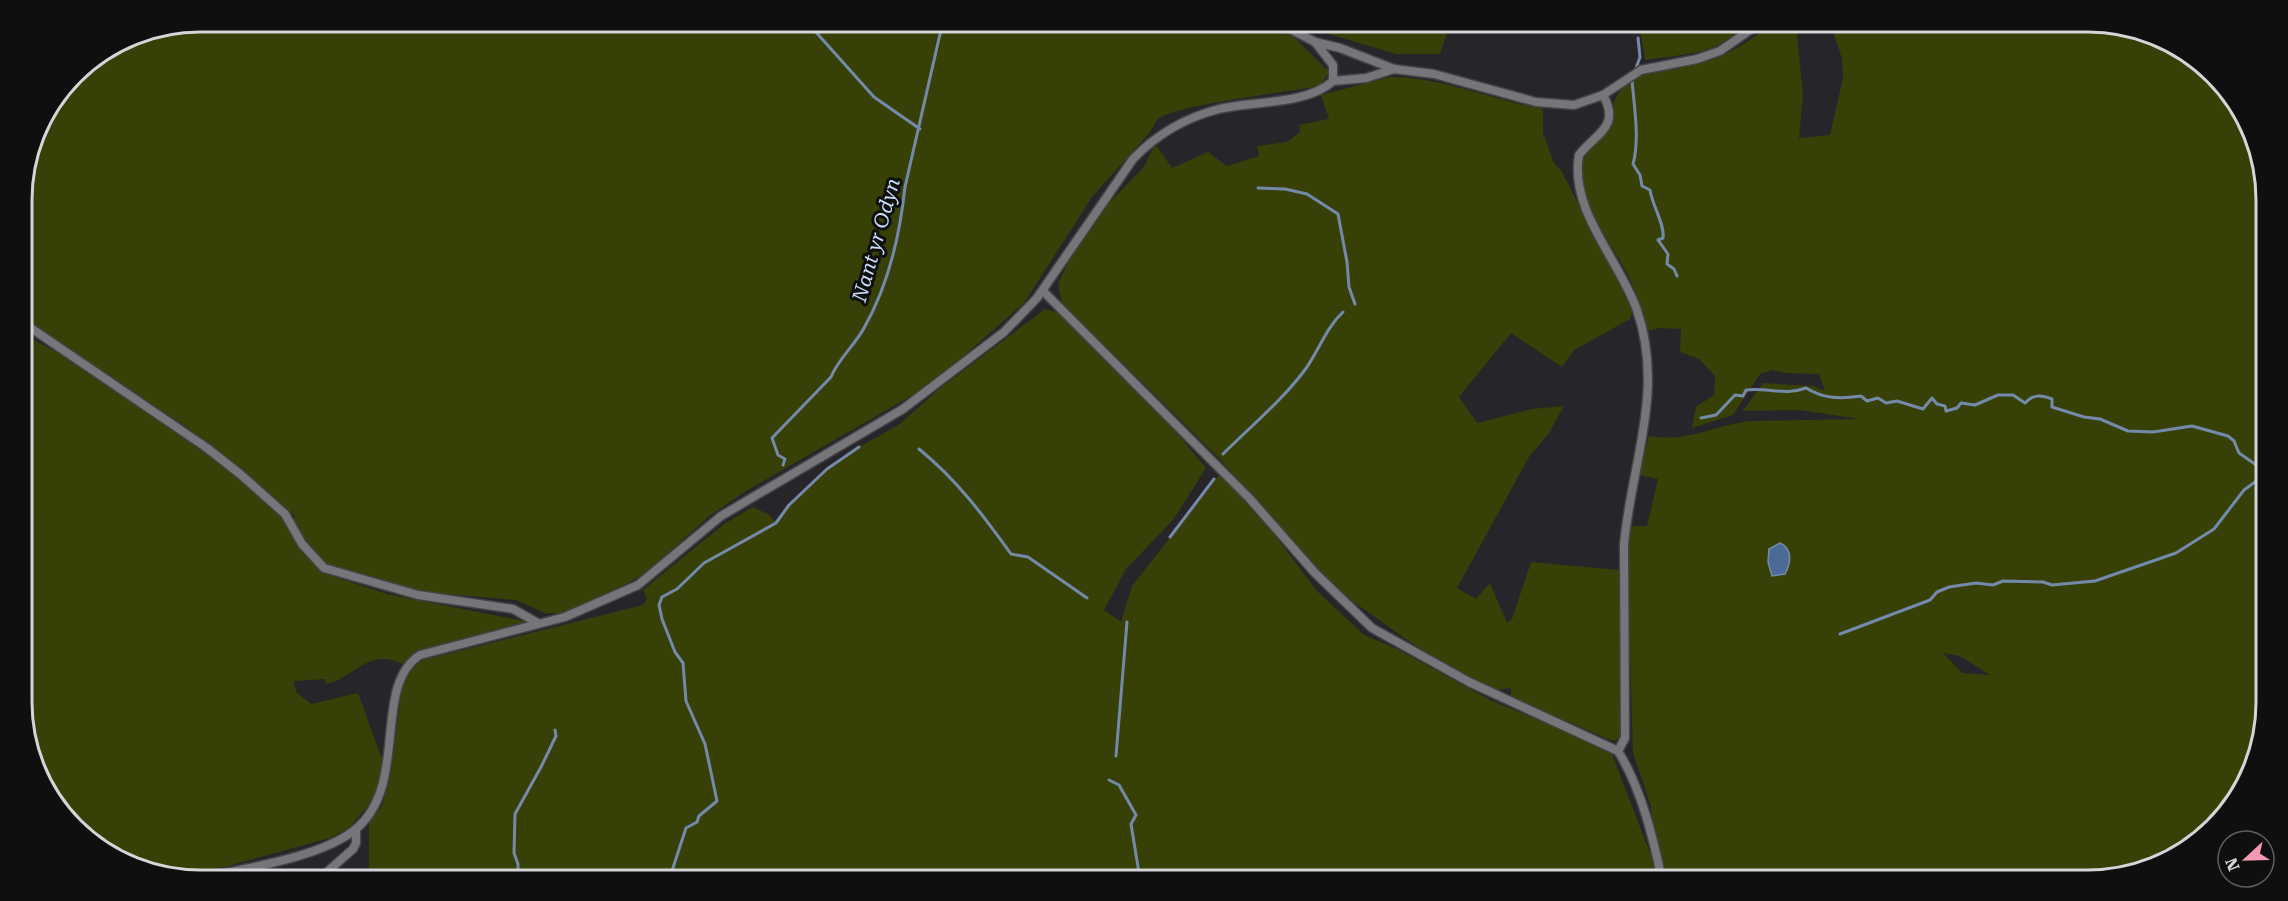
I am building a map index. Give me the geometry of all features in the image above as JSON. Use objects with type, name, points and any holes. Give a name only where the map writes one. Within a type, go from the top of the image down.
[{"type":"street","points":[[1296,32],[1315,42],[1349,51],[1394,69],[1434,74],[1536,102],[1574,105],[1603,95],[1641,70],[1697,59],[1720,51],[1747,32]]},
{"type":"street","points":[[1315,42],[1333,65],[1334,81]]},
{"type":"street","points":[[233,870],[319,849],[356,829],[376,805],[383,788],[396,694],[405,668],[420,655],[589,609],[638,585],[720,516],[919,398],[1004,332],[1043,291],[1133,159],[1157,136],[1172,126],[1198,115],[1220,109],[1297,97],[1322,90],[1334,81],[1366,78],[1394,69]]},
{"type":"street","points":[[1603,95],[1610,111],[1610,119],[1600,135],[1580,155],[1577,183],[1589,218],[1629,289],[1646,343],[1648,370],[1645,432],[1625,537],[1625,738],[1618,751]]},
{"type":"street","points":[[1043,291],[1250,499],[1315,573],[1372,628],[1468,682],[1618,751],[1628,767],[1638,795],[1659,869]]},
{"type":"street","points":[[32,329],[207,448],[267,496],[285,514],[302,544],[324,568],[418,595],[513,609],[538,623]]},
{"type":"street","points":[[329,870],[353,849],[356,843],[356,829]]},
{"type":"green space","points":[[188,32],[1270,32],[1292,35],[1329,72],[1322,84],[1312,87],[1207,104],[1168,114],[1158,119],[1151,131],[1092,197],[1024,303],[932,384],[746,491],[708,517],[646,573],[590,604],[564,613],[545,613],[516,600],[422,592],[337,569],[321,560],[293,522],[295,516],[238,466],[185,426],[32,325],[32,188],[37,156],[44,135],[60,106],[89,73],[115,54],[156,37]]},
{"type":"green space","points":[[1322,32],[1447,32],[1440,54],[1396,54]]},
{"type":"green space","points":[[1641,32],[1739,32],[1703,51],[1645,60]]},
{"type":"green space","points":[[1760,32],[1797,32],[1803,95],[1799,138],[1830,135],[1843,78],[1842,59],[1833,32],[2100,32],[2122,35],[2143,40],[2182,60],[2207,81],[2234,115],[2251,156],[2256,199],[2255,724],[2244,766],[2222,804],[2191,835],[2163,852],[2143,861],[2100,869],[1665,869],[1653,830],[1651,806],[1633,753],[1627,548],[1629,526],[1647,526],[1658,479],[1639,475],[1649,436],[1676,437],[1751,421],[1860,419],[1800,410],[1743,411],[1763,383],[1813,386],[1825,391],[1819,374],[1786,373],[1772,370],[1760,374],[1733,415],[1692,428],[1696,407],[1714,395],[1715,376],[1699,359],[1680,352],[1681,329],[1659,328],[1648,331],[1630,280],[1587,204],[1580,174],[1583,160],[1609,128],[1616,98],[1623,88],[1641,75],[1658,69],[1708,61],[1748,41]],"holes":[[[1943,653],[1960,656],[1990,675],[1962,673]]]},
{"type":"green space","points":[[1390,77],[1429,81],[1543,109],[1543,133],[1554,163],[1561,170],[1633,311],[1630,319],[1574,350],[1562,367],[1511,333],[1459,397],[1477,423],[1532,409],[1564,406],[1549,433],[1529,457],[1457,588],[1476,599],[1490,583],[1507,623],[1512,619],[1531,562],[1619,570],[1621,738],[1613,741],[1511,698],[1511,688],[1496,690],[1433,658],[1345,596],[1316,567],[1219,458],[1062,303],[1058,284],[1072,254],[1108,204],[1144,167],[1155,144],[1172,168],[1208,152],[1227,166],[1259,156],[1257,146],[1287,142],[1300,132],[1299,125],[1329,119],[1321,95]]},
{"type":"green space","points":[[1045,309],[1059,313],[1180,437],[1206,468],[1173,520],[1126,569],[1104,610],[1121,622],[1132,586],[1220,474],[1273,533],[1317,591],[1364,635],[1395,648],[1492,701],[1561,729],[1612,754],[1655,869],[369,870],[369,823],[382,806],[391,773],[402,686],[412,667],[423,660],[643,605],[647,599],[643,590],[724,524],[753,507],[768,514],[777,523],[789,505],[827,469],[859,447],[900,424],[939,389]]},
{"type":"green space","points":[[32,339],[55,351],[220,463],[279,515],[310,560],[326,574],[387,594],[524,621],[524,623],[442,644],[426,650],[403,664],[380,659],[326,684],[325,679],[294,681],[296,692],[311,704],[358,693],[382,759],[378,793],[350,827],[330,838],[217,869],[199,870],[156,864],[125,852],[106,841],[73,812],[60,795],[40,756],[32,713]]},
{"type":"water","points":[[1780,543],[1789,553],[1789,565],[1785,574],[1772,576],[1768,562],[1769,549]]},
{"type":"waterway","points":[[816,32],[874,97],[920,129]]},
{"type":"waterway","name":"Nant yr Odyn","points":[[783,465],[785,459],[778,455],[772,438],[831,377],[864,328],[880,295],[892,259],[905,187],[940,32]]},
{"type":"waterway","points":[[1635,71],[1640,57],[1638,38]]},
{"type":"waterway","points":[[1632,80],[1636,133],[1633,164],[1640,175],[1642,186],[1650,190],[1663,233],[1663,238],[1658,240],[1668,254],[1667,264],[1674,269],[1677,276]]},
{"type":"waterway","points":[[1258,188],[1285,189],[1307,194],[1338,214],[1349,287],[1355,304]]},
{"type":"waterway","points":[[1223,454],[1298,379],[1332,325],[1343,312]]},
{"type":"waterway","points":[[1701,418],[1716,415],[1735,395],[1743,396],[1746,390],[1754,389],[1791,391],[1806,388],[1826,396],[1839,398],[1861,396],[1867,401],[1878,398],[1886,403],[1897,401],[1923,409],[1932,398],[1937,404],[1945,406],[1946,411],[1957,408],[1961,403],[1975,405],[1998,395],[2013,395],[2025,403],[2031,398],[2041,396],[2052,399],[2052,407],[2084,417],[2100,419],[2128,431],[2153,432],[2192,426],[2228,436],[2234,441],[2239,453],[2256,465]]},
{"type":"waterway","name":"Nant yr Odyn","points":[[672,870],[686,828],[697,822],[699,816],[717,801],[705,744],[686,701],[683,663],[675,652],[662,619],[659,605],[662,597],[677,589],[704,563],[776,523],[789,505],[827,469],[859,447]]},
{"type":"waterway","points":[[919,449],[980,512],[1011,554],[1028,557],[1087,598]]},
{"type":"waterway","points":[[1170,537],[1214,479]]},
{"type":"waterway","points":[[1840,634],[1930,600],[1937,592],[1949,587],[1976,583],[1993,585],[2003,581],[2043,582],[2052,585],[2095,581],[2176,553],[2214,529],[2244,490],[2256,481]]},
{"type":"waterway","points":[[1116,756],[1127,622]]},
{"type":"waterway","points":[[518,870],[514,853],[515,814],[556,736],[555,730]]},
{"type":"waterway","points":[[1109,780],[1119,785],[1136,815],[1131,824],[1138,870]]}]
